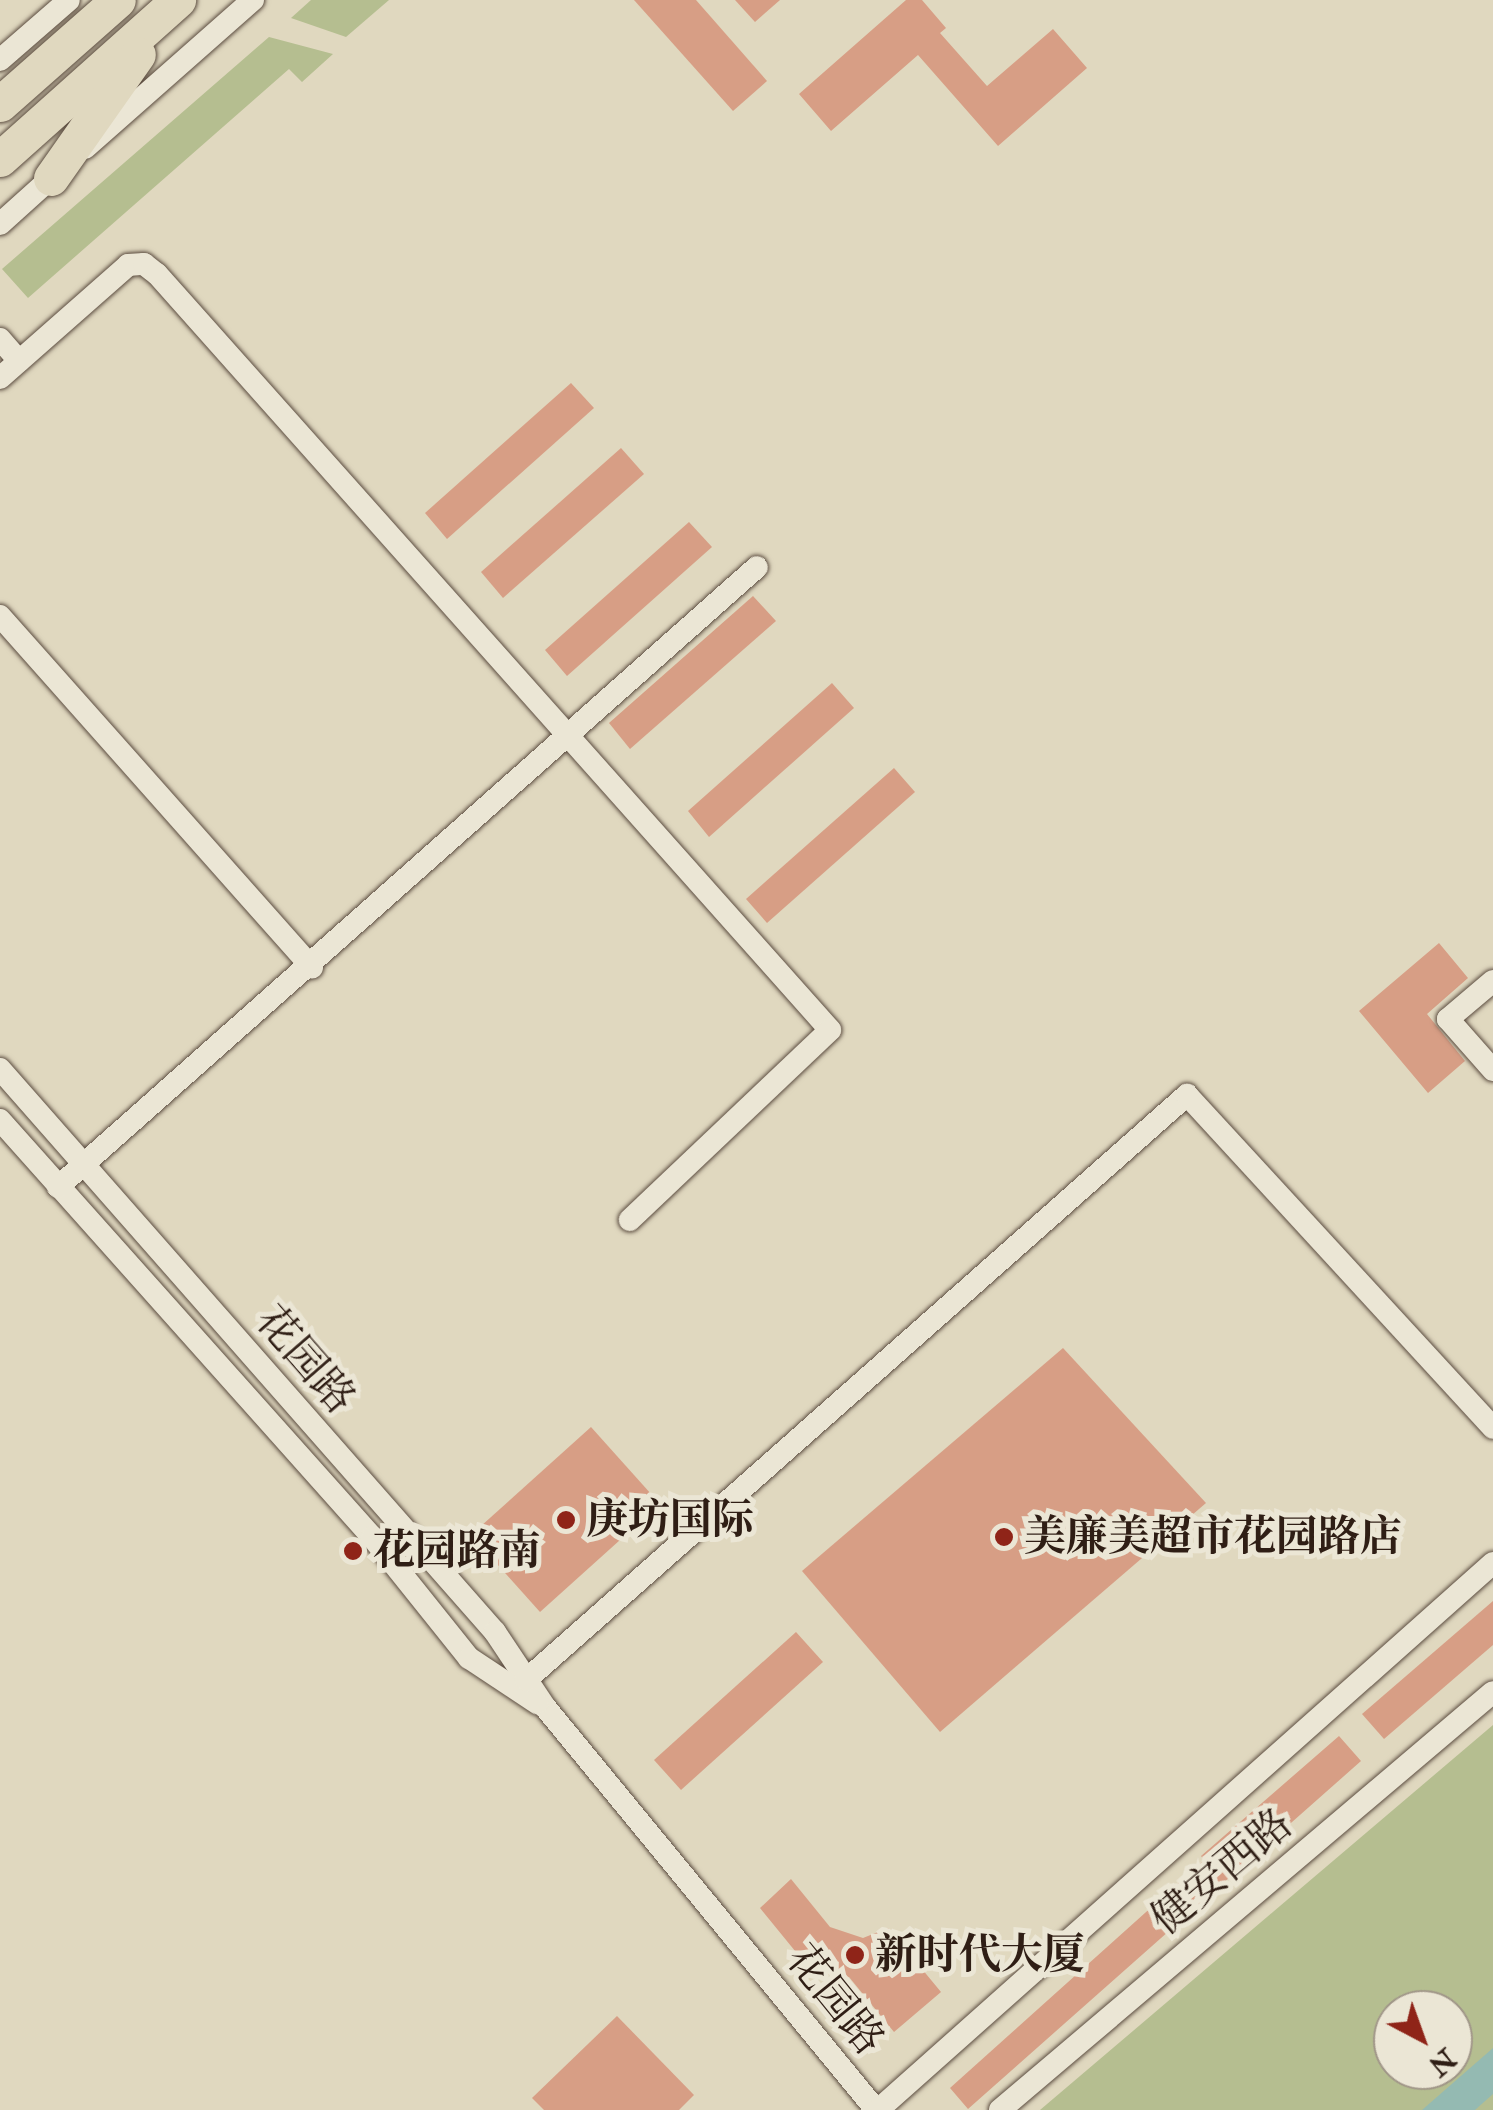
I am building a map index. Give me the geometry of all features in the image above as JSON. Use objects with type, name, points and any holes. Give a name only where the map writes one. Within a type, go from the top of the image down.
[{"type":"highway","points":[[66,46],[99,0]]},
{"type":"highway","points":[[0,104],[118,0]]},
{"type":"highway","points":[[51,178],[176,2]]},
{"type":"highway","points":[[0,159],[176,2]]},
{"type":"street","points":[[0,60],[69,0]]},
{"type":"street","points":[[0,224],[253,0]]},
{"type":"street","points":[[0,378],[128,265],[144,264],[199,316],[830,1030],[630,1220]]},
{"type":"street","points":[[0,339],[19,361]]},
{"type":"street","points":[[58,1187],[312,966],[757,567]]},
{"type":"street","points":[[0,616],[312,966]]},
{"type":"street","points":[[1493,981],[1448,1019],[1493,1070]]},
{"type":"street","name":"花园路","points":[[0,1069],[495,1632],[544,1707],[877,2110]]},
{"type":"street","points":[[526,1680],[1188,1095],[1493,1428]]},
{"type":"street","name":"花园路","points":[[0,1120],[372,1537],[469,1658],[544,1707]]},
{"type":"street","points":[[877,2110],[1493,1563]]},
{"type":"street","name":"健安西路","points":[[1000,2110],[1493,1692]]},
{"type":"green space","points":[[311,0],[389,0],[346,37],[291,18]]},
{"type":"green space","points":[[269,37],[333,54],[302,82],[289,69],[28,298],[2,269]]},
{"type":"green space","points":[[1493,1725],[1493,2110],[1040,2110]]},
{"type":"water","points":[[1493,2048],[1493,2094],[1475,2110],[1422,2110],[1445,2090],[1473,2090],[1473,2065]]},
{"type":"building","points":[[634,0],[696,0],[767,81],[733,111]]},
{"type":"building","points":[[735,0],[780,0],[755,22]]},
{"type":"building","points":[[906,0],[922,0],[946,28],[940,33],[987,86],[1053,29],[1087,68],[998,146],[918,55],[831,131],[799,94]]},
{"type":"building","points":[[571,383],[594,408],[447,539],[425,513]]},
{"type":"building","points":[[621,448],[644,474],[503,598],[481,572]]},
{"type":"building","points":[[689,522],[712,547],[567,676],[545,650]]},
{"type":"building","points":[[753,596],[776,621],[630,749],[609,723]]},
{"type":"building","points":[[832,683],[854,708],[709,837],[688,811]]},
{"type":"building","points":[[894,768],[915,792],[767,923],[746,899]]},
{"type":"building","points":[[1439,943],[1468,978],[1427,1014],[1465,1061],[1428,1093],[1359,1011]]},
{"type":"building","name":"美廉美超市花园路店","points":[[1063,1348],[1206,1503],[940,1732],[802,1571]]},
{"type":"building","name":"庚坊国际","points":[[591,1427],[660,1504],[540,1612],[471,1535]]},
{"type":"building","points":[[1493,1601],[1493,1645],[1384,1739],[1362,1714]]},
{"type":"building","points":[[796,1632],[823,1662],[681,1790],[654,1760]]},
{"type":"building","points":[[1339,1736],[1361,1761],[968,2109],[950,2088],[1204,1860],[1201,1856]]},
{"type":"building","name":"新时代大厦","points":[[791,1879],[830,1927],[863,1938],[888,1928],[941,1992],[894,2032],[849,1977],[813,1973],[760,1908]]},
{"type":"building","points":[[617,2016],[694,2095],[679,2110],[544,2110],[532,2098]]},
{"type":"place","name":"庚坊国际","points":[[566,1520]]},
{"type":"place","name":"美廉美超市花园路店","points":[[1004,1537]]},
{"type":"place","name":"花园路南","points":[[353,1551]]},
{"type":"place","name":"新时代大厦","points":[[855,1955]]}]
